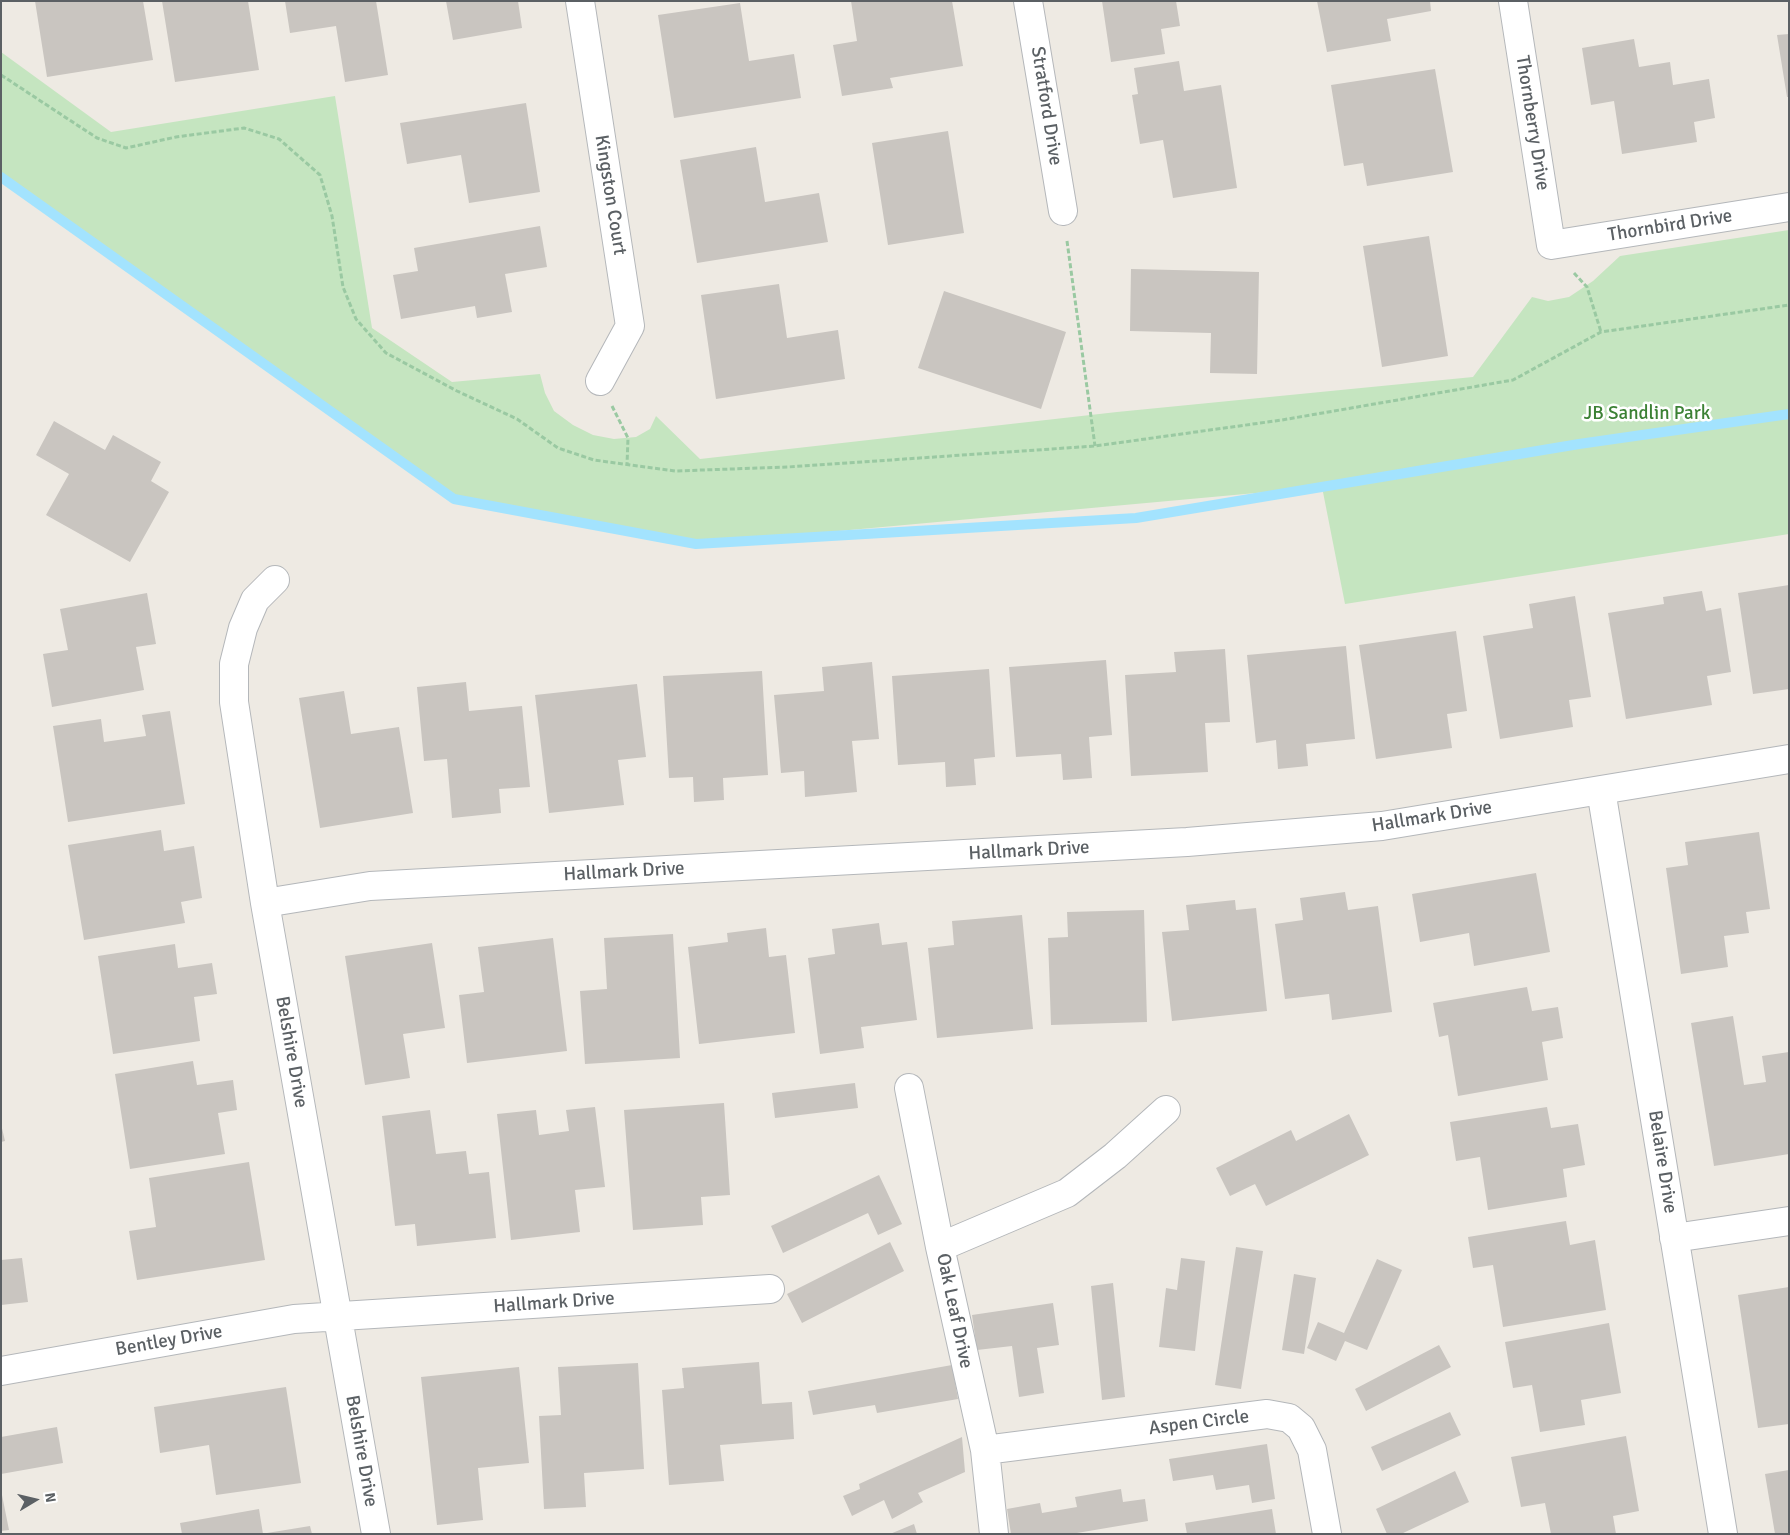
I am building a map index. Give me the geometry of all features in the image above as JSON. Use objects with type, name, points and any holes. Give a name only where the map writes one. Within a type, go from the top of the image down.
[{"type":"street","name":"Kingston Court","points":[[580,1],[630,326],[600,381]]},
{"type":"street","name":"Stratford Drive","points":[[1028,1],[1063,210]]},
{"type":"street","name":"Thornberry Drive","points":[[1513,1],[1551,245]]},
{"type":"street","name":"Thornbird Drive","points":[[1551,245],[1789,207]]},
{"type":"street","name":"Belshire Drive","points":[[275,580],[255,600],[243,628],[234,664],[234,702],[264,903],[376,1534]]},
{"type":"street","name":"Hallmark Drive","points":[[264,903],[370,886],[1177,843],[1382,826],[1789,759]]},
{"type":"street","name":"Belaire Drive","points":[[1601,790],[1723,1534]]},
{"type":"street","name":"Oak Leaf Drive","points":[[909,1088],[940,1247],[984,1450],[994,1534]]},
{"type":"street","points":[[940,1247],[1068,1193],[1115,1156],[1166,1110]]},
{"type":"street","points":[[1674,1238],[1789,1221]]},
{"type":"street","name":"Hallmark Drive","points":[[337,1316],[770,1290]]},
{"type":"street","name":"Bentley Drive","points":[[1,1372],[294,1319],[337,1316]]},
{"type":"street","name":"Aspen Circle","points":[[984,1450],[1267,1414],[1289,1418],[1301,1428],[1312,1450],[1327,1534]]},
{"type":"path","points":[[1,75],[97,138],[126,148],[176,137],[244,128],[279,139],[320,176],[332,216],[343,287],[356,319],[386,353],[457,391],[518,419],[558,448],[594,460],[627,465],[675,471],[788,467],[1095,446],[1282,420],[1513,380],[1601,332],[1789,305]]},
{"type":"path","points":[[1063,210],[1095,446]]},
{"type":"path","points":[[1551,245],[1586,287],[1601,332]]},
{"type":"path","points":[[600,381],[628,438],[627,465]]},
{"type":"green space","name":"JB Sandlin Park","points":[[1,52],[111,132],[335,96],[372,328],[452,382],[540,374],[545,393],[554,411],[573,425],[593,435],[614,439],[636,437],[650,429],[656,416],[700,459],[1117,412],[1473,377],[1532,297],[1548,301],[1569,297],[1593,281],[1620,256],[1789,230],[1789,534],[1345,604],[1322,487],[696,544],[454,499],[1,177]]},
{"type":"building","points":[[35,1],[143,1],[153,60],[47,77]]},
{"type":"building","points":[[162,1],[248,1],[259,70],[175,82]]},
{"type":"building","points":[[285,1],[376,1],[388,75],[345,82],[336,26],[290,33]]},
{"type":"building","points":[[446,1],[518,1],[522,28],[453,40]]},
{"type":"building","points":[[851,1],[952,1],[963,66],[890,78],[893,88],[842,96],[833,45],[857,41]]},
{"type":"building","points":[[1102,1],[1176,1],[1180,26],[1161,29],[1165,54],[1111,62]]},
{"type":"building","points":[[1317,1],[1430,1],[1431,11],[1387,19],[1391,41],[1327,52]]},
{"type":"building","points":[[740,3],[749,61],[794,54],[801,98],[674,118],[658,15]]},
{"type":"building","points":[[1789,34],[1789,97],[1787,97],[1777,35]]},
{"type":"building","points":[[1634,39],[1639,67],[1670,62],[1673,85],[1709,79],[1715,118],[1694,122],[1697,142],[1622,154],[1614,101],[1591,105],[1582,48]]},
{"type":"building","points":[[1179,61],[1184,91],[1221,85],[1237,188],[1173,198],[1163,140],[1140,144],[1132,95],[1138,94],[1134,68]]},
{"type":"building","points":[[1435,69],[1453,172],[1367,186],[1363,163],[1344,166],[1331,85]]},
{"type":"building","points":[[526,103],[540,192],[469,203],[461,155],[407,164],[400,123]]},
{"type":"building","points":[[948,131],[964,233],[888,245],[872,143]]},
{"type":"building","points":[[756,147],[765,202],[819,193],[828,242],[697,263],[680,160]]},
{"type":"building","points":[[540,226],[547,267],[505,274],[512,312],[477,318],[475,306],[401,319],[393,275],[418,271],[414,248]]},
{"type":"building","points":[[1429,236],[1448,356],[1382,367],[1363,246]]},
{"type":"building","points":[[1131,269],[1259,272],[1257,374],[1210,373],[1211,333],[1130,331]]},
{"type":"building","points":[[779,284],[787,338],[838,330],[845,379],[716,399],[701,295]]},
{"type":"building","points":[[944,291],[1066,332],[1041,409],[918,368]]},
{"type":"building","points":[[54,421],[105,450],[113,435],[161,462],[151,481],[169,492],[130,562],[46,515],[69,474],[36,455]]},
{"type":"building","points":[[1789,585],[1789,689],[1753,694],[1738,593]]},
{"type":"building","points":[[1702,591],[1706,611],[1721,608],[1731,672],[1707,676],[1712,705],[1626,719],[1608,613],[1664,604],[1663,597]]},
{"type":"building","points":[[147,593],[156,644],[136,647],[144,690],[52,707],[43,654],[68,650],[60,609]]},
{"type":"building","points":[[1575,596],[1591,697],[1569,700],[1573,727],[1500,739],[1483,636],[1533,628],[1529,604]]},
{"type":"building","points":[[1456,631],[1467,711],[1447,714],[1452,748],[1376,759],[1359,645]]},
{"type":"building","points":[[1346,646],[1355,739],[1306,744],[1308,766],[1278,769],[1276,740],[1256,743],[1247,655]]},
{"type":"building","points":[[1225,649],[1230,722],[1205,723],[1208,772],[1131,776],[1125,675],[1176,672],[1174,652]]},
{"type":"building","points":[[1106,660],[1112,735],[1089,737],[1092,778],[1063,780],[1061,754],[1016,757],[1009,667]]},
{"type":"building","points":[[872,662],[879,739],[852,741],[857,792],[805,797],[804,771],[781,773],[774,695],[824,691],[822,667]]},
{"type":"building","points":[[989,669],[995,757],[974,759],[976,785],[946,787],[945,762],[898,765],[892,676]]},
{"type":"building","points":[[762,671],[768,775],[723,778],[724,800],[694,802],[693,777],[669,778],[663,676]]},
{"type":"building","points":[[466,682],[469,711],[522,706],[530,787],[499,789],[501,813],[452,818],[447,759],[424,761],[417,687]]},
{"type":"building","points":[[637,684],[646,757],[618,760],[624,805],[549,813],[535,695]]},
{"type":"building","points":[[344,691],[351,734],[399,727],[413,813],[320,828],[299,698]]},
{"type":"building","points":[[170,711],[185,804],[68,822],[53,726],[101,719],[104,742],[146,736],[142,715]]},
{"type":"building","points":[[161,830],[164,851],[194,846],[202,898],[181,902],[185,923],[84,940],[68,845]]},
{"type":"building","points":[[1759,832],[1770,909],[1746,912],[1749,933],[1724,936],[1728,967],[1681,974],[1666,868],[1688,865],[1685,842]]},
{"type":"building","points":[[1536,873],[1550,952],[1474,966],[1469,933],[1420,942],[1412,894]]},
{"type":"building","points":[[1345,892],[1348,910],[1378,906],[1392,1012],[1332,1020],[1329,994],[1285,999],[1275,924],[1303,920],[1300,898]]},
{"type":"building","points":[[1235,900],[1236,910],[1256,908],[1267,1011],[1172,1021],[1162,932],[1189,930],[1186,905]]},
{"type":"building","points":[[1144,910],[1147,1022],[1051,1025],[1048,938],[1068,937],[1067,912]]},
{"type":"building","points":[[1022,915],[1033,1029],[937,1038],[928,948],[954,945],[952,921]]},
{"type":"building","points":[[879,923],[882,945],[907,942],[917,1020],[861,1027],[864,1048],[820,1054],[808,958],[835,954],[832,929]]},
{"type":"building","points":[[766,928],[769,957],[786,955],[795,1033],[699,1044],[688,947],[728,942],[727,933]]},
{"type":"building","points":[[673,934],[680,1058],[585,1064],[580,991],[607,989],[604,938]]},
{"type":"building","points":[[553,938],[567,1051],[467,1063],[459,995],[484,992],[478,947]]},
{"type":"building","points":[[432,943],[445,1028],[403,1034],[410,1078],[365,1085],[345,956]]},
{"type":"building","points":[[175,944],[178,968],[212,963],[217,994],[194,997],[200,1041],[113,1054],[98,956]]},
{"type":"building","points":[[1527,987],[1532,1011],[1558,1007],[1563,1038],[1542,1042],[1548,1080],[1458,1096],[1448,1035],[1439,1037],[1433,1003]]},
{"type":"building","points":[[1733,1016],[1744,1085],[1766,1082],[1762,1056],[1789,1052],[1789,1154],[1714,1166],[1691,1023]]},
{"type":"building","points":[[193,1061],[197,1085],[233,1080],[237,1110],[218,1113],[225,1154],[130,1169],[115,1074]]},
{"type":"building","points":[[855,1083],[858,1108],[775,1118],[772,1093]]},
{"type":"building","points":[[724,1103],[730,1195],[701,1197],[703,1225],[633,1230],[624,1110]]},
{"type":"building","points":[[595,1107],[605,1187],[575,1190],[580,1232],[511,1240],[497,1114],[536,1110],[539,1135],[569,1131],[566,1110]]},
{"type":"building","points":[[1547,1107],[1551,1128],[1578,1124],[1585,1165],[1563,1169],[1567,1197],[1488,1210],[1480,1157],[1456,1161],[1450,1122]]},
{"type":"building","points":[[430,1110],[436,1154],[466,1151],[469,1174],[489,1172],[496,1238],[417,1246],[415,1224],[395,1226],[382,1116]]},
{"type":"building","points":[[1349,1114],[1369,1155],[1266,1206],[1255,1184],[1230,1196],[1216,1168],[1291,1130],[1296,1141]]},
{"type":"building","points":[[1,1124],[5,1141],[1,1142]]},
{"type":"building","points":[[249,1162],[265,1260],[137,1280],[129,1231],[156,1227],[149,1178]]},
{"type":"building","points":[[879,1175],[902,1224],[878,1235],[868,1213],[783,1253],[771,1226]]},
{"type":"building","points":[[1566,1221],[1570,1245],[1595,1240],[1606,1310],[1503,1327],[1493,1265],[1473,1268],[1468,1237]]},
{"type":"building","points":[[890,1242],[904,1271],[802,1323],[787,1294]]},
{"type":"building","points":[[1236,1247],[1263,1251],[1241,1389],[1215,1385]]},
{"type":"building","points":[[22,1258],[28,1302],[1,1305],[1,1260]]},
{"type":"building","points":[[1181,1258],[1205,1261],[1195,1351],[1159,1347],[1166,1288],[1177,1290]]},
{"type":"building","points":[[1377,1259],[1402,1270],[1367,1350],[1345,1341],[1336,1361],[1307,1348],[1318,1322],[1344,1333]]},
{"type":"building","points":[[1294,1274],[1316,1278],[1304,1354],[1282,1350]]},
{"type":"building","points":[[1113,1283],[1125,1397],[1102,1400],[1091,1286]]},
{"type":"building","points":[[1789,1287],[1789,1424],[1758,1428],[1738,1295]]},
{"type":"building","points":[[1053,1303],[1059,1345],[1037,1348],[1044,1393],[1019,1397],[1012,1346],[977,1350],[972,1315]]},
{"type":"building","points":[[1609,1323],[1621,1393],[1581,1400],[1585,1425],[1540,1432],[1532,1385],[1513,1388],[1505,1342]]},
{"type":"building","points":[[1439,1345],[1451,1367],[1366,1411],[1355,1389]]},
{"type":"building","points":[[759,1362],[762,1404],[792,1402],[794,1439],[720,1445],[724,1481],[669,1485],[662,1390],[684,1388],[682,1368]]},
{"type":"building","points":[[638,1363],[644,1469],[584,1473],[586,1507],[544,1509],[539,1416],[561,1415],[558,1367]]},
{"type":"building","points":[[952,1365],[958,1399],[877,1413],[875,1405],[813,1415],[808,1391]]},
{"type":"building","points":[[519,1367],[529,1463],[478,1468],[483,1520],[437,1525],[421,1377]]},
{"type":"building","points":[[286,1387],[301,1483],[216,1495],[209,1445],[160,1453],[154,1407]]},
{"type":"building","points":[[1450,1412],[1461,1435],[1382,1471],[1371,1447]]},
{"type":"building","points":[[57,1427],[63,1463],[1,1474],[1,1437]]},
{"type":"building","points":[[1626,1436],[1639,1511],[1613,1516],[1616,1534],[1551,1534],[1545,1503],[1521,1507],[1511,1457]]},
{"type":"building","points":[[962,1437],[965,1472],[918,1493],[923,1502],[892,1519],[884,1500],[852,1516],[843,1496],[860,1489],[859,1484]]},
{"type":"building","points":[[1267,1444],[1275,1499],[1252,1503],[1249,1485],[1216,1490],[1213,1475],[1173,1481],[1169,1459]]},
{"type":"building","points":[[1789,1470],[1789,1534],[1775,1534],[1765,1474]]},
{"type":"building","points":[[1455,1471],[1469,1502],[1401,1534],[1387,1534],[1376,1509]]},
{"type":"building","points":[[1121,1489],[1123,1502],[1145,1499],[1148,1521],[1071,1534],[1011,1534],[1007,1509],[1040,1503],[1042,1513],[1077,1507],[1075,1497]]},
{"type":"building","points":[[1,1490],[9,1530],[1,1531]]},
{"type":"building","points":[[259,1509],[263,1534],[182,1534],[180,1523]]},
{"type":"building","points":[[1272,1509],[1276,1534],[1187,1534],[1185,1523]]},
{"type":"building","points":[[914,1524],[917,1534],[890,1534]]},
{"type":"building","points":[[310,1526],[312,1534],[267,1534],[267,1533]]},
{"type":"waterway","points":[[1,177],[454,499],[696,544],[1136,518],[1579,444],[1789,414]]}]
